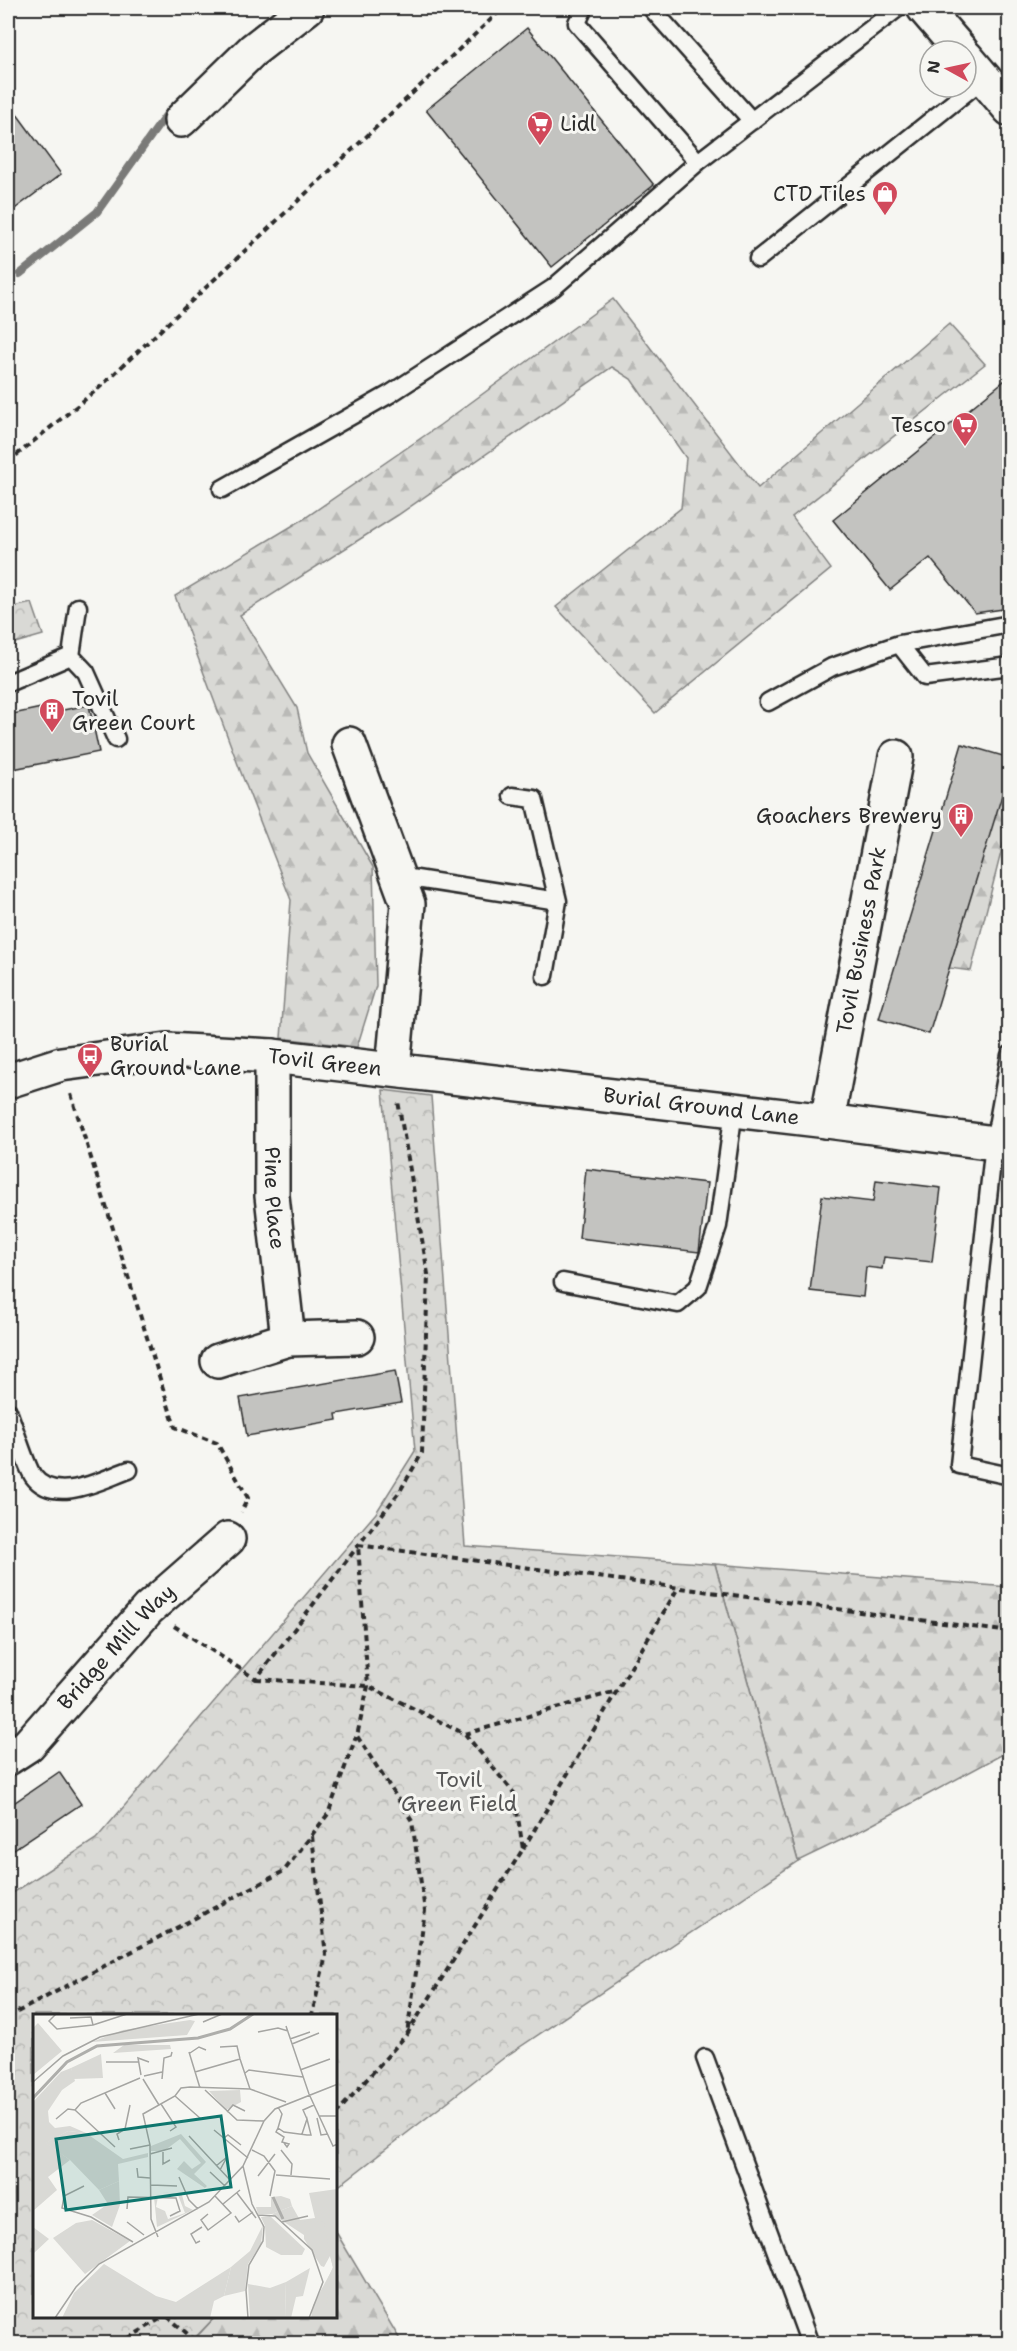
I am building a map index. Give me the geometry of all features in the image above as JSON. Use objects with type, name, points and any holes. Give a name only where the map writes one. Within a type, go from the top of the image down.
[{"type":"street","points":[[181,120],[253,50],[307,8]]},
{"type":"street","points":[[924,8],[951,39]]},
{"type":"street","points":[[978,71],[1010,109]]},
{"type":"street","points":[[349,744],[408,904],[393,1069]]},
{"type":"street","name":"Tovil Business Park","points":[[827,1121],[896,757]]},
{"type":"street","name":"Tovil Green","points":[[8,1081],[62,1064],[167,1050],[272,1056],[393,1069]]},
{"type":"street","name":"Pine Place","points":[[272,1056],[272,1196],[288,1339]]},
{"type":"street","name":"Burial Ground Lane","points":[[393,1069],[1002,1144]]},
{"type":"street","points":[[218,1360],[288,1339],[357,1337]]},
{"type":"street","name":"Bridge Mill Way","points":[[8,1758],[28,1745],[148,1609],[228,1539]]},
{"type":"lane","points":[[584,8],[576,23],[698,162]]},
{"type":"lane","points":[[651,8],[752,121]]},
{"type":"lane","points":[[222,489],[390,394],[553,288],[698,162],[898,8]]},
{"type":"lane","points":[[758,259],[939,99]]},
{"type":"lane","points":[[71,656],[78,607]]},
{"type":"lane","points":[[768,702],[832,668],[899,644],[1010,624]]},
{"type":"lane","points":[[899,644],[925,677],[1010,666]]},
{"type":"lane","points":[[8,683],[71,656]]},
{"type":"lane","points":[[71,656],[86,672],[116,739]]},
{"type":"lane","points":[[512,796],[534,799],[558,901],[545,976]]},
{"type":"lane","points":[[398,876],[558,901]]},
{"type":"lane","points":[[1010,1055],[1002,1144],[959,1465],[1010,1476]]},
{"type":"lane","points":[[563,1282],[678,1304],[698,1287],[718,1226],[734,1110]]},
{"type":"lane","points":[[8,1411],[32,1475],[42,1485],[56,1490],[73,1489],[129,1470]]},
{"type":"lane","points":[[705,2058],[810,2343]]},
{"type":"path","points":[[8,462],[99,388],[503,8]]},
{"type":"path","points":[[62,1064],[175,1427],[217,1443],[248,1498],[228,1539]]},
{"type":"path","points":[[256,1679],[400,1491],[423,1454],[428,1274],[393,1069]]},
{"type":"path","points":[[358,1545],[1010,1632]]},
{"type":"path","points":[[8,2018],[284,1871],[328,1814],[357,1736],[368,1686],[358,1545]]},
{"type":"path","points":[[338,2112],[407,2034],[523,1849],[678,1588]]},
{"type":"path","points":[[148,1609],[256,1679],[368,1686],[465,1734],[514,1793],[523,1849]]},
{"type":"path","points":[[465,1734],[617,1691]]},
{"type":"path","points":[[357,1736],[412,1821],[425,1911],[407,2034]]},
{"type":"path","points":[[312,1835],[326,1955],[312,2014]]},
{"type":"path","points":[[119,2343],[163,2318]]},
{"type":"path","points":[[168,2318],[199,2343]]},
{"type":"green space","points":[[613,299],[758,488],[949,324],[985,364],[792,517],[831,569],[655,713],[556,607],[681,508],[686,458],[631,379],[612,367],[398,515],[240,615],[297,708],[307,753],[373,867],[376,986],[357,1047],[281,1038],[291,900],[175,596],[302,520],[440,425]]},
{"type":"green space","points":[[32,603],[43,635],[8,645],[8,608]]},
{"type":"green space","points":[[1009,768],[1009,821],[971,971],[949,968]]},
{"type":"green space","name":"Tovil Green Field","points":[[383,1090],[431,1096],[465,1546],[715,1564],[798,1861],[505,2057],[338,2186],[338,2014],[33,2014],[33,2318],[214,2318],[190,2343],[8,2343],[8,1896],[96,1839],[376,1513],[415,1451]]},
{"type":"green space","points":[[715,1564],[1009,1587],[1010,1737],[1005,1753],[864,1829],[798,1861]]},
{"type":"green space","points":[[338,2235],[402,2343],[190,2344],[214,2318],[338,2318]]},
{"type":"building","name":"Lidl","points":[[527,28],[654,185],[552,267],[426,110]]},
{"type":"building","points":[[8,102],[61,174],[8,214]]},
{"type":"building","name":"Tesco","points":[[1010,376],[1010,608],[975,613],[930,558],[890,590],[833,520]]},
{"type":"building","name":"Tovil Green Court","points":[[89,705],[99,752],[8,770],[8,715],[46,707],[47,713]]},
{"type":"building","points":[[962,744],[1010,758],[1010,769],[929,1034],[879,1019]]},
{"type":"building","points":[[586,1169],[707,1183],[699,1252],[579,1238]]},
{"type":"building","points":[[876,1180],[941,1188],[932,1262],[884,1257],[882,1269],[866,1267],[863,1297],[810,1291],[822,1196],[873,1202]]},
{"type":"building","points":[[395,1371],[401,1403],[336,1414],[337,1420],[247,1436],[240,1398]]},
{"type":"building","points":[[59,1772],[81,1804],[8,1853],[8,1807]]},
{"type":"waterway","points":[[20,274],[97,212],[166,115]]},
{"type":"place","name":"Lidl","points":[[540,147]]},
{"type":"place","name":"CTD Tiles","points":[[885,217]]},
{"type":"place","name":"Tesco","points":[[965,448]]},
{"type":"place","name":"Tovil Green Court","points":[[52,734]]},
{"type":"place","name":"Goachers Brewery","points":[[961,839]]},
{"type":"place","name":"Burial Ground Lane","points":[[90,1079]]}]
